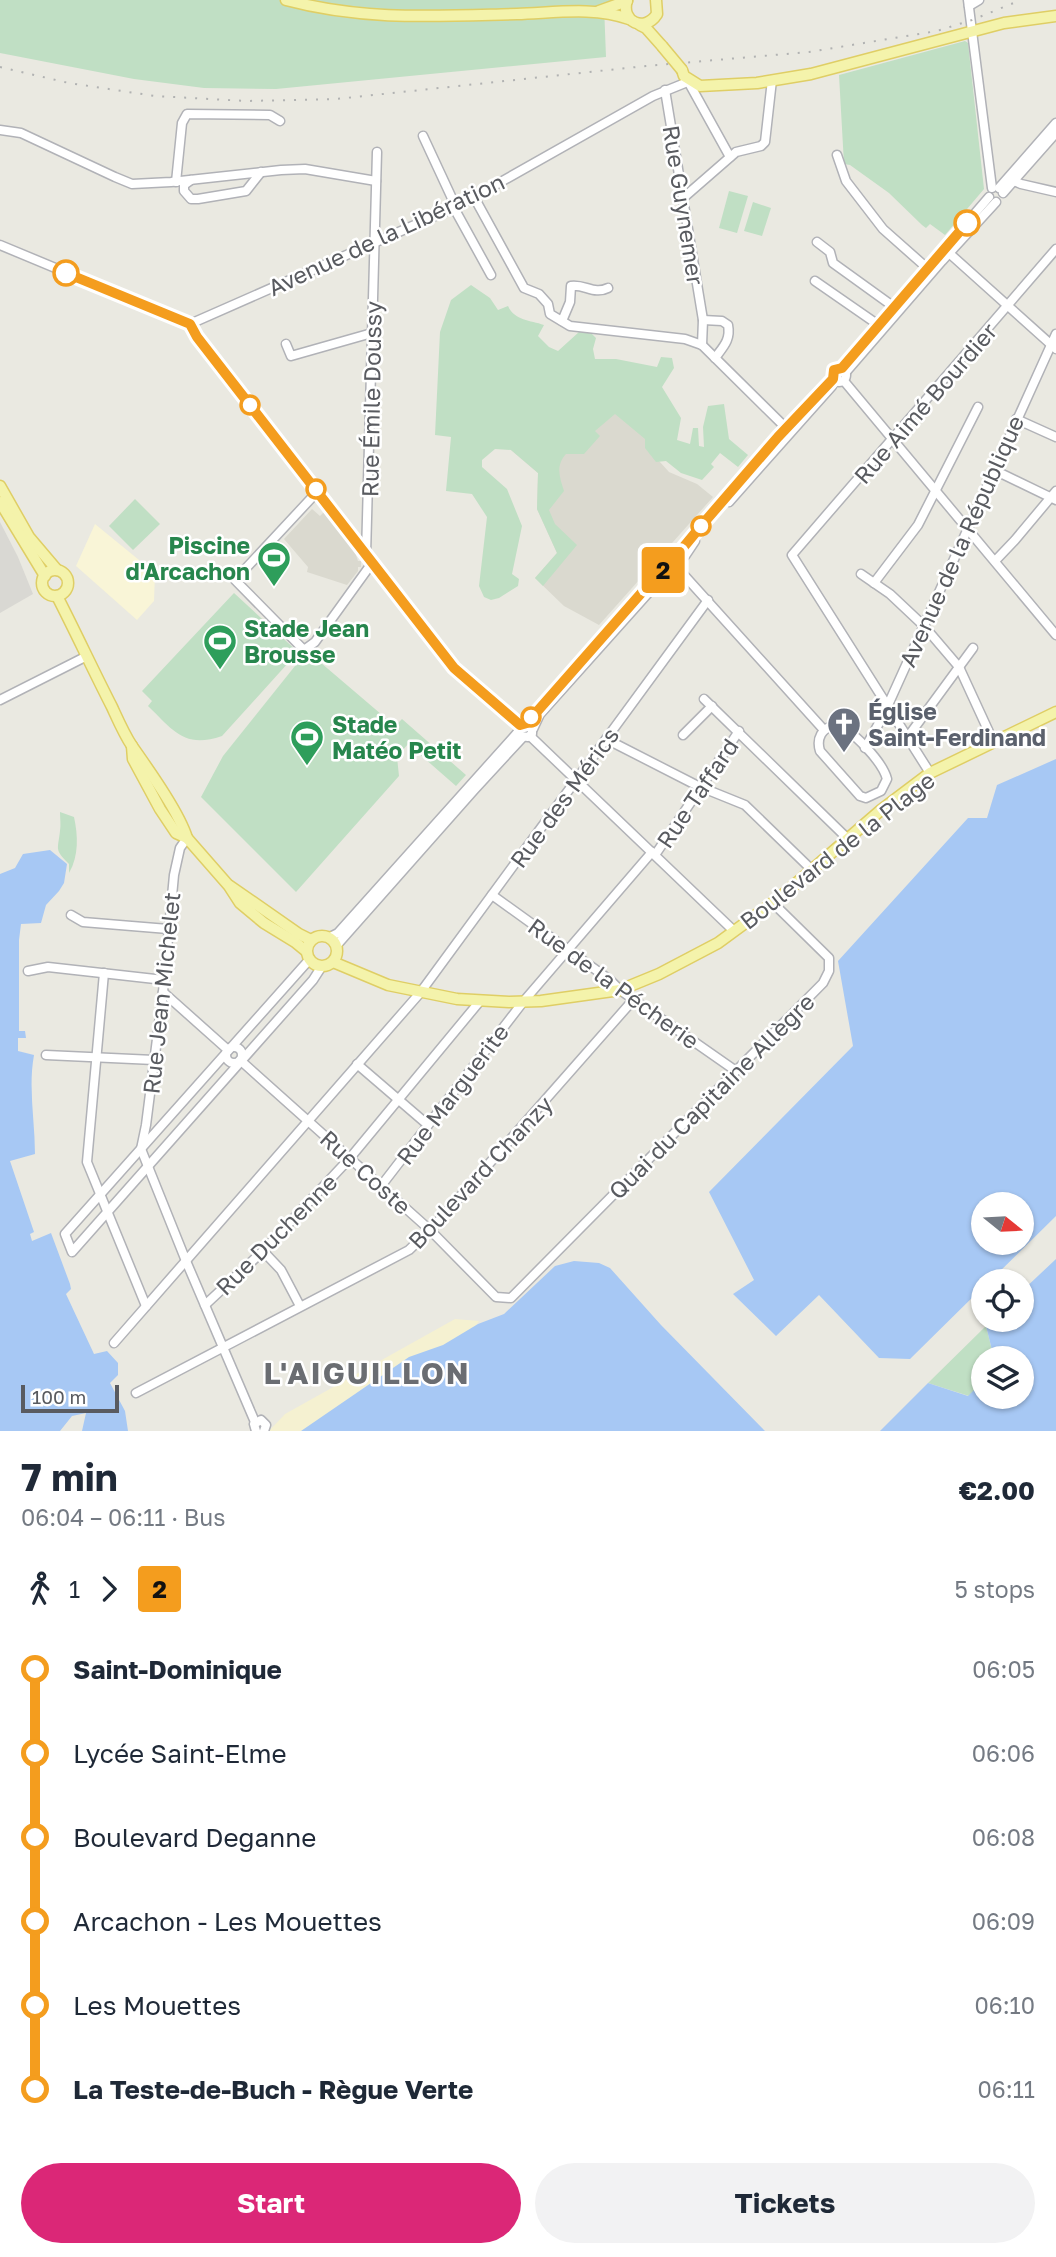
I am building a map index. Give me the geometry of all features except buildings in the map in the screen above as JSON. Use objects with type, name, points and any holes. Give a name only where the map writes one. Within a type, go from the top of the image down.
[{"type":"main road","points":[[286,0],[324,10],[406,17],[595,12],[629,19],[646,28],[689,82]]},
{"type":"main road","points":[[595,12],[627,0]]},
{"type":"main road","points":[[627,0],[625,10],[629,19]]},
{"type":"main road","points":[[639,24],[648,23],[654,18],[658,9],[656,0]]},
{"type":"main road","name":"Avenue de la Libération","points":[[689,82],[700,86],[757,83],[811,74],[1004,23],[1056,16]]},
{"type":"main road","points":[[654,18],[662,46]]},
{"type":"main road","name":"Avenue de la Libération","points":[[682,70],[702,81],[756,77],[772,80]]},
{"type":"main road","points":[[0,486],[29,537],[57,570],[64,574],[68,582],[64,592],[57,596],[49,594],[44,588],[45,576],[0,502]]},
{"type":"main road","points":[[45,576],[50,571],[57,570]]},
{"type":"main road","points":[[57,596],[85,657],[132,746],[148,766],[187,838],[229,886],[240,903],[264,923],[295,942],[313,963],[327,964],[337,954],[333,942],[321,935],[311,940],[307,955]]},
{"type":"main road","name":"Boulevard de la Plage","points":[[327,964],[420,993],[480,1002],[523,1002],[620,990],[659,974],[718,943],[773,903],[891,802],[930,773],[1056,712]]},
{"type":"main road","points":[[229,886],[311,940]]},
{"type":"street","points":[[979,0],[969,3],[996,194]]},
{"type":"street","points":[[682,199],[736,152],[761,146],[765,142],[772,80]]},
{"type":"street","points":[[689,82],[730,157]]},
{"type":"street","name":"Avenue de la Libération","points":[[190,324],[455,207],[665,90],[689,82]]},
{"type":"street","name":"Rue Guynemer","points":[[665,90],[703,320],[702,345]]},
{"type":"street","points":[[176,182],[182,123],[187,114],[270,115],[280,121]]},
{"type":"street","points":[[333,942],[474,790],[659,573],[685,556],[693,543],[949,253],[1056,123]]},
{"type":"street","points":[[0,130],[22,133],[122,181],[146,185],[305,169],[376,181]]},
{"type":"street","points":[[674,564],[688,541],[786,428],[840,376],[877,324],[996,194],[1014,181],[1056,133]]},
{"type":"street","points":[[423,136],[455,207],[491,275]]},
{"type":"street","name":"Rue Émile Doussy","points":[[366,555],[377,152]]},
{"type":"street","points":[[837,155],[846,181],[883,229],[928,268]]},
{"type":"street","points":[[191,180],[184,185],[184,191],[191,199],[198,199],[246,191],[261,172]]},
{"type":"street","points":[[1014,181],[1056,192]]},
{"type":"street","points":[[474,197],[524,288],[539,294],[548,304],[550,314],[574,328],[685,339],[702,345],[786,428]]},
{"type":"street","points":[[817,242],[830,253],[833,263],[894,307]]},
{"type":"street","points":[[0,245],[190,324],[197,337],[454,668],[525,730],[734,931]]},
{"type":"street","name":"Rue Aimé Bourdier","points":[[887,707],[792,555],[1056,249]]},
{"type":"street","points":[[949,253],[1054,347]]},
{"type":"street","points":[[814,281],[877,324]]},
{"type":"street","points":[[562,321],[569,305],[571,286],[599,292],[608,288]]},
{"type":"street","points":[[703,320],[722,321],[728,325],[730,335],[715,358]]},
{"type":"street","points":[[286,344],[291,356],[372,333]]},
{"type":"street","name":"Avenue de la République","points":[[865,748],[887,707],[1016,419],[1054,347],[1056,334]]},
{"type":"street","points":[[840,376],[1056,635]]},
{"type":"street","points":[[874,583],[918,525],[978,407]]},
{"type":"street","points":[[1016,419],[1056,437]]},
{"type":"street","points":[[993,470],[1054,496],[995,561]]},
{"type":"street","points":[[317,492],[234,580],[304,650],[315,642],[372,563]]},
{"type":"street","points":[[674,564],[824,730]]},
{"type":"street","points":[[861,574],[890,594],[924,626],[959,667],[993,743]]},
{"type":"street","name":"Rue des Mérics","points":[[114,1343],[420,993],[708,600]]},
{"type":"street","points":[[907,738],[973,648]]},
{"type":"street","points":[[0,701],[85,657]]},
{"type":"street","points":[[704,699],[848,839]]},
{"type":"street","points":[[683,735],[712,706]]},
{"type":"street","points":[[887,707],[930,773]]},
{"type":"street","points":[[835,725],[841,726],[865,748],[884,769],[887,779],[881,792],[866,798],[860,796],[820,751],[818,741],[824,730],[835,725]]},
{"type":"street","name":"Rue Taffard","points":[[567,949],[653,853],[739,731]]},
{"type":"street","points":[[606,739],[701,787],[745,805],[811,869]]},
{"type":"street","points":[[881,792],[891,802]]},
{"type":"street","name":"Rue Jean Michelet","points":[[141,1149],[163,992],[174,876],[180,848],[187,838]]},
{"type":"street","name":"Rue de la Pécherie","points":[[492,895],[620,990],[736,1071]]},
{"type":"street","name":"Quai du Capitaine Allègre","points":[[580,1229],[823,983],[829,971],[830,958],[773,903]]},
{"type":"street","points":[[71,915],[82,922],[168,929]]},
{"type":"street","name":"Rue Marguerite","points":[[381,1186],[567,949]]},
{"type":"street","points":[[307,955],[65,1234],[72,1252],[327,964]]},
{"type":"street","points":[[28,971],[48,967],[164,980]]},
{"type":"street","points":[[104,973],[87,1162],[146,1306]]},
{"type":"street","points":[[163,992],[228,1049]]},
{"type":"street","name":"Boulevard Chanzy","points":[[136,1393],[410,1250],[634,999]]},
{"type":"street","name":"Rue Duchenne","points":[[205,1306],[263,1251],[351,1158],[480,1002]]},
{"type":"street","name":"Rue Coste","points":[[228,1049],[226,1054],[229,1061],[233,1063],[240,1060],[351,1158],[430,1230],[496,1297],[511,1298],[580,1229]]},
{"type":"street","points":[[46,1055],[154,1060]]},
{"type":"street","points":[[357,1065],[428,1125]]},
{"type":"street","points":[[166,1120],[179,1131]]},
{"type":"street","points":[[141,1149],[256,1427]]},
{"type":"street","points":[[263,1251],[281,1270],[300,1307]]},
{"type":"street","points":[[256,1427],[258,1420],[264,1422],[264,1431]]},
{"type":"shaded area","points":[[615,410],[648,440],[659,461],[669,472],[697,484],[713,497],[599,625],[564,606],[535,578],[557,553],[537,509],[538,473],[511,450]]},
{"type":"shaded area","points":[[312,509],[320,516],[324,512],[355,552],[358,561],[361,561],[361,567],[358,567],[347,585],[307,572],[308,567],[284,539]]},
{"type":"shaded area","points":[[0,522],[33,594],[0,613]]},
{"type":"shaded area","points":[[95,524],[155,573],[154,601],[137,620],[76,566]]},
{"type":"green space","points":[[0,0],[619,0],[604,5],[606,57],[276,89],[204,88],[134,79],[0,53]]},
{"type":"green space","points":[[965,41],[968,43],[984,189],[945,235],[930,224],[926,228],[889,193],[850,165],[844,164],[839,75]]},
{"type":"green space","points":[[729,191],[748,196],[737,233],[719,228]]},
{"type":"green space","points":[[753,202],[771,208],[762,236],[744,231]]},
{"type":"green space","points":[[471,285],[490,298],[498,310],[508,306],[515,315],[544,325],[538,336],[549,347],[558,351],[579,332],[591,333],[596,338],[593,349],[595,359],[616,359],[657,367],[661,357],[672,358],[674,368],[662,387],[681,418],[677,440],[690,444],[693,428],[698,428],[699,446],[704,447],[703,427],[708,406],[724,404],[729,439],[748,455],[738,467],[720,453],[711,464],[714,467],[702,480],[681,473],[666,461],[656,462],[645,448],[645,439],[615,414],[595,431],[600,436],[584,454],[566,454],[560,463],[559,472],[564,491],[549,510],[555,524],[577,545],[543,586],[535,578],[557,553],[537,509],[538,473],[511,450],[495,449],[482,460],[482,467],[507,489],[522,526],[512,574],[519,579],[518,586],[499,598],[491,600],[484,597],[479,586],[487,517],[472,494],[446,491],[451,437],[435,435],[440,332],[451,300]]},
{"type":"green space","points":[[135,499],[160,524],[133,550],[109,526]]},
{"type":"green space","name":"Stade Jean Brousse","points":[[234,593],[298,652],[222,736],[188,739],[172,729],[148,706],[152,701],[142,691]]},
{"type":"green space","name":"Stade Matéo Petit","points":[[307,651],[395,726],[402,719],[466,775],[456,786],[408,744],[397,757],[399,776],[296,892],[201,797],[223,756]]},
{"type":"green space","points":[[60,812],[74,817],[76,853],[69,873],[69,864],[58,849]]},
{"type":"green space","points":[[980,1332],[988,1332],[991,1346],[971,1346],[969,1396],[928,1383]]},
{"type":"sand","points":[[455,1319],[479,1321],[464,1344],[342,1431],[269,1431],[285,1414]]},
{"type":"water","points":[[1056,759],[1056,1216],[1034,1238],[1034,1192],[971,1192],[971,1255],[1016,1255],[1002,1269],[971,1269],[971,1299],[910,1359],[879,1358],[819,1295],[776,1336],[733,1294],[754,1280],[709,1192],[853,1046],[838,961],[968,818],[987,818],[997,785]]},
{"type":"water","points":[[50,850],[67,864],[64,883],[46,905],[41,923],[21,924],[19,940],[19,1031],[25,1031],[26,1038],[18,1038],[18,1051],[34,1055],[32,1092],[35,1154],[10,1161],[34,1232],[30,1234],[32,1241],[51,1233],[70,1284],[71,1289],[66,1294],[94,1354],[107,1351],[118,1363],[118,1375],[110,1383],[125,1411],[128,1431],[82,1431],[86,1413],[72,1416],[60,1431],[0,1431],[0,874],[15,868],[23,854]]},
{"type":"water","points":[[1056,1259],[1056,1431],[880,1431],[928,1383],[968,1396],[971,1393],[971,1409],[1034,1409],[1034,1346],[991,1346],[988,1332],[1034,1332],[1034,1280]]},
{"type":"water","points":[[574,1261],[599,1263],[610,1268],[661,1325],[765,1431],[301,1431],[409,1357],[443,1345],[478,1324],[504,1314],[555,1266]]},
{"type":"railway","points":[[0,67],[69,83],[155,96],[246,101],[336,99],[646,66],[809,52],[937,31],[1021,0]]},
{"type":"bus line","name":"2","points":[[66,273],[190,324],[197,337],[454,668],[520,725],[527,723],[659,573],[674,564],[682,549],[701,526],[778,437],[833,379],[834,370],[842,368],[967,223]]},
{"type":"place","name":"Piscine d'Arcachon","points":[[274,588]]},
{"type":"place","name":"Stade Jean Brousse","points":[[220,671]]},
{"type":"place","name":"Église Saint-Ferdinand","points":[[844,754]]},
{"type":"place","name":"Stade Matéo Petit","points":[[307,767]]},
{"type":"district","name":"L'AIGUILLON","points":[[367,1373]]}]
